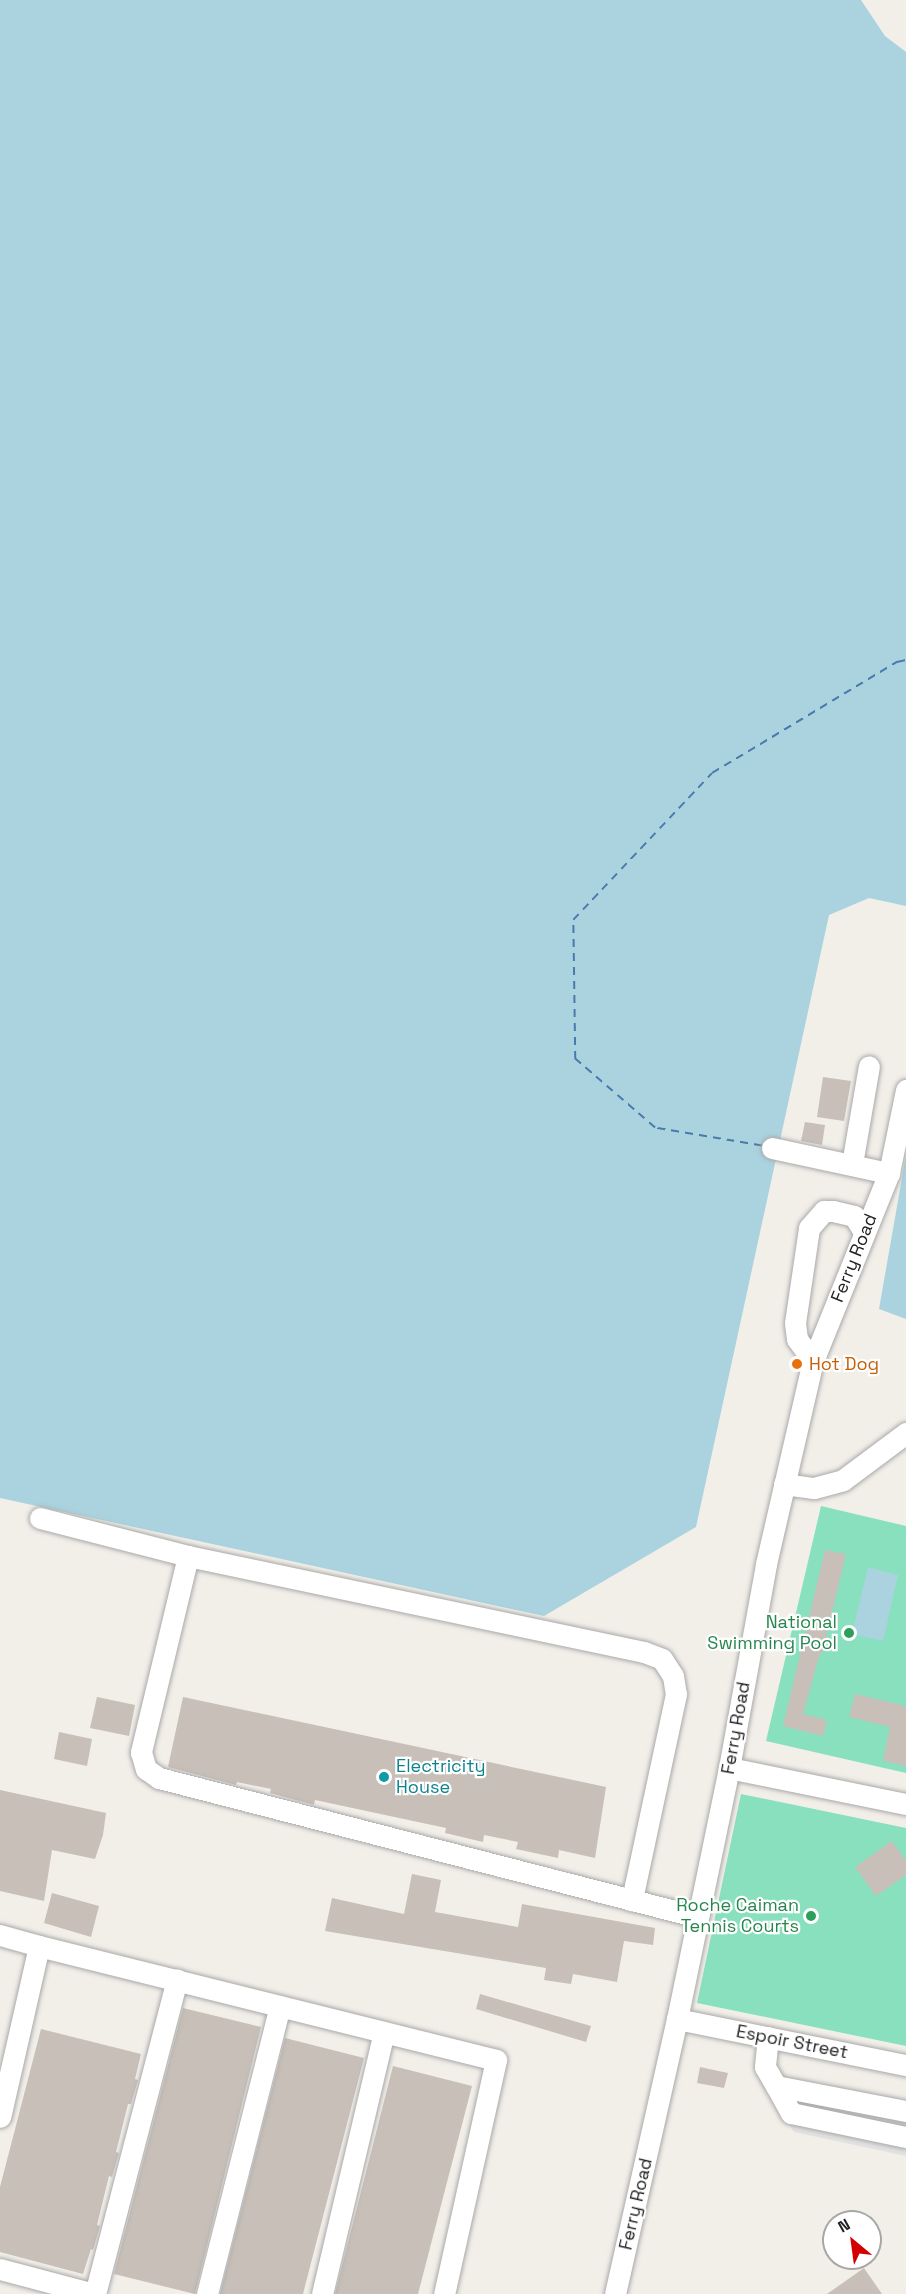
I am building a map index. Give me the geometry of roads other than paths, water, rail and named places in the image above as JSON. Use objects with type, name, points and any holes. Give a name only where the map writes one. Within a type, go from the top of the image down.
[{"type":"street","points":[[852,1164],[870,1066]]},
{"type":"street","name":"Ferry Road","points":[[615,2294],[677,2019],[729,1768],[766,1564],[813,1362],[889,1173],[906,1090]]},
{"type":"street","points":[[772,1148],[889,1173]]},
{"type":"street","points":[[813,1362],[797,1339],[795,1323],[809,1228],[824,1211],[833,1211],[854,1216],[864,1232]]},
{"type":"street","points":[[784,1484],[814,1488],[843,1480],[906,1433]]},
{"type":"street","points":[[40,1518],[188,1556],[632,1650],[662,1659],[673,1676],[676,1695],[632,1900]]},
{"type":"street","points":[[188,1556],[141,1752],[146,1769],[159,1778],[698,1917]]},
{"type":"street","points":[[729,1768],[906,1804]]},
{"type":"street","points":[[0,1935],[496,2060],[444,2294]]},
{"type":"street","points":[[0,2116],[39,1946]]},
{"type":"street","points":[[0,2269],[94,2294],[177,1980]]},
{"type":"street","points":[[207,2294],[280,2006]]},
{"type":"street","name":"Espoir Street","points":[[677,2019],[906,2065]]},
{"type":"street","points":[[322,2294],[384,2032]]},
{"type":"street","points":[[768,2037],[765,2067],[791,2113],[906,2137]]},
{"type":"street","points":[[776,2086],[906,2110]]},
{"type":"water","points":[[0,0],[861,0],[885,36],[906,52],[906,906],[869,898],[829,915],[696,1527],[544,1616],[0,1498]]},
{"type":"water","points":[[906,1155],[906,1319],[879,1309]]},
{"type":"water","points":[[868,1567],[898,1575],[883,1641],[852,1634]]},
{"type":"place","name":"Hot Dog","points":[[797,1364]]},
{"type":"place","name":"National Swimming Pool","points":[[849,1633]]},
{"type":"place","name":"Electricity House","points":[[384,1777]]},
{"type":"place","name":"Roche Caiman Tennis Courts","points":[[811,1916]]}]
